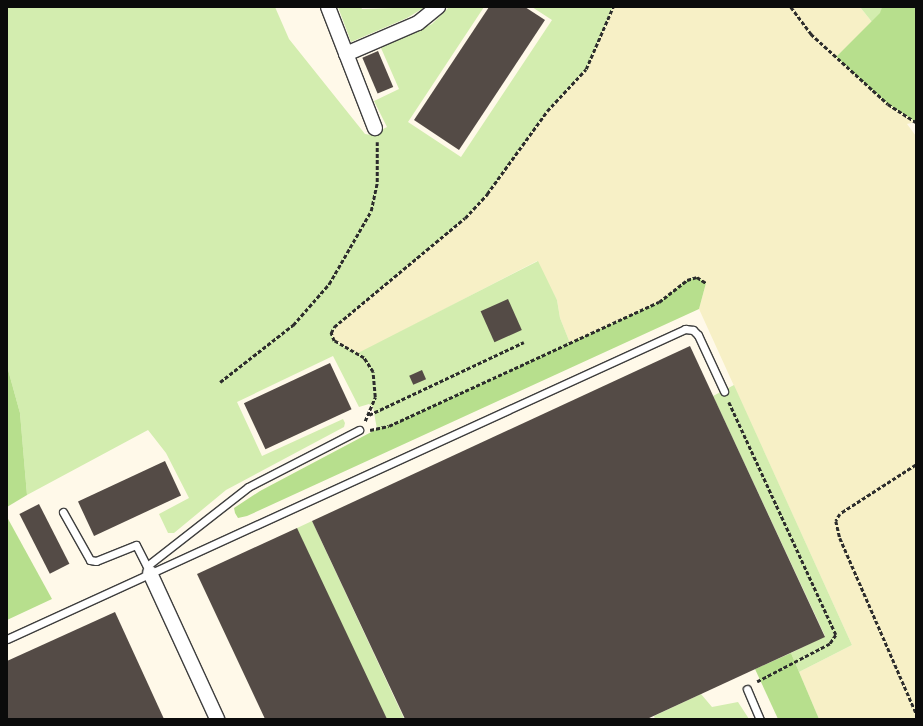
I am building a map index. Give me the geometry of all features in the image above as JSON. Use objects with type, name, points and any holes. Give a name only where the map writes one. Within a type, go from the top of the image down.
[{"type":"street","points":[[328,7],[375,128]]},
{"type":"street","points":[[346,54],[418,23],[438,7]]},
{"type":"street","points":[[148,569],[217,719]]},
{"type":"lane","points":[[7,639],[148,569],[685,329],[693,330],[698,335],[724,391]]},
{"type":"lane","points":[[148,569],[248,488],[360,430]]},
{"type":"lane","points":[[63,512],[90,560],[96,561],[136,545],[148,569]]},
{"type":"lane","points":[[746,689],[760,719]]},
{"type":"path","points":[[360,430],[369,415],[376,397],[373,372],[364,358],[334,341],[331,333],[334,328],[464,218],[488,194],[547,111],[586,69],[613,7]]},
{"type":"path","points":[[791,7],[811,34],[888,104],[916,122]]},
{"type":"path","points":[[220,382],[293,325],[309,309],[329,284],[361,231],[371,211],[377,182],[379,159],[375,128]]},
{"type":"path","points":[[360,430],[389,426],[652,306],[687,280],[697,278],[706,283]]},
{"type":"path","points":[[369,415],[524,342]]},
{"type":"path","points":[[724,391],[836,635],[830,644],[776,670],[746,689]]},
{"type":"path","points":[[916,464],[840,514],[836,520],[840,538],[916,714]]},
{"type":"shaded area","points":[[613,7],[860,7],[872,22],[836,57],[888,104],[915,122],[907,124],[916,136],[916,719],[819,719],[799,672],[852,645],[699,309],[706,283],[693,277],[659,302],[570,343],[560,318],[557,300],[537,261],[358,354],[331,338],[334,327],[465,218],[487,194],[547,111],[586,69]]},
{"type":"green space","points":[[7,7],[275,7],[289,39],[365,134],[371,135],[387,127],[374,101],[399,89],[381,48],[432,24],[449,7],[484,7],[408,122],[461,157],[552,20],[532,7],[613,7],[586,69],[547,111],[487,194],[465,218],[344,319],[331,333],[334,341],[358,353],[538,261],[557,300],[560,318],[570,343],[389,426],[377,429],[373,407],[369,404],[359,407],[333,356],[237,402],[262,456],[343,419],[345,423],[344,427],[226,490],[174,533],[168,533],[159,514],[189,498],[166,453],[148,430],[27,495],[20,413],[7,366]]},
{"type":"green space","points":[[338,7],[361,7],[362,9],[425,7],[407,18],[351,42]]},
{"type":"green space","points":[[860,7],[882,7],[881,13],[872,22]]},
{"type":"green space","points":[[882,7],[916,7],[916,122],[888,104],[836,57],[880,13]]},
{"type":"green space","points":[[697,277],[706,283],[699,309],[247,516],[238,518],[235,513],[234,508],[260,491],[377,429],[389,426],[659,302],[687,280]]},
{"type":"green space","points":[[7,366],[20,413],[27,495],[7,507]]},
{"type":"green space","points":[[734,385],[852,645],[799,672],[791,653],[825,636],[713,396]]},
{"type":"green space","points":[[7,517],[52,599],[7,620]]},
{"type":"green space","points":[[312,521],[404,719],[386,719],[297,528]]},
{"type":"green space","points":[[791,653],[819,719],[778,719],[755,669]]},
{"type":"green space","points":[[701,694],[712,707],[738,702],[749,719],[655,719],[654,716]]},
{"type":"building","points":[[489,7],[525,7],[545,20],[459,150],[414,120]]},
{"type":"building","points":[[378,51],[393,87],[378,94],[362,58]]},
{"type":"building","points":[[508,299],[522,330],[494,342],[481,311]]},
{"type":"building","points":[[690,346],[825,637],[647,719],[405,719],[312,521]]},
{"type":"building","points":[[330,363],[352,409],[265,449],[244,403]]},
{"type":"building","points":[[422,370],[426,379],[413,385],[409,376]]},
{"type":"building","points":[[165,461],[181,495],[94,536],[78,502]]},
{"type":"building","points":[[39,504],[69,564],[50,574],[19,514]]},
{"type":"building","points":[[297,528],[387,719],[265,719],[197,574]]},
{"type":"building","points":[[115,612],[164,719],[7,719],[7,661]]}]
